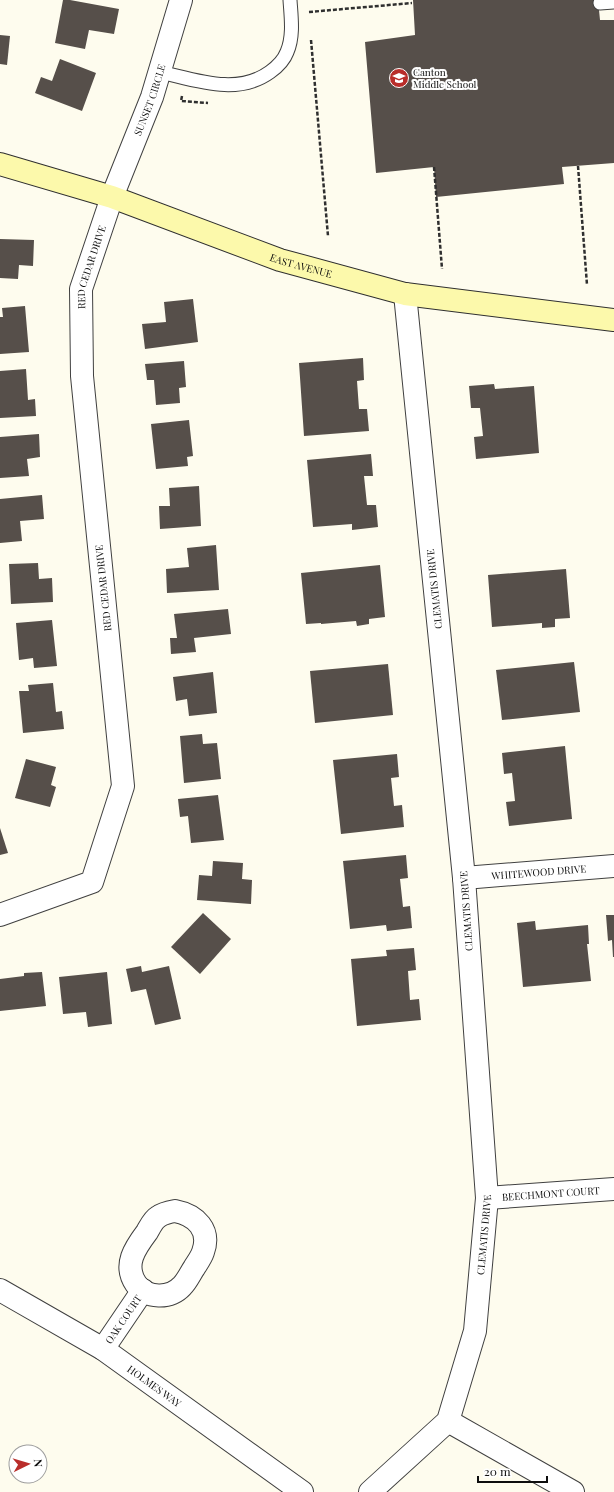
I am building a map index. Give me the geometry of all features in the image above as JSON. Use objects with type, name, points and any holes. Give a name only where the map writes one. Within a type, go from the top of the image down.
[{"type":"street","name":"SUNSET CIRCLE","points":[[112,197],[152,98],[181,0]]},
{"type":"street","name":"EAST AVENUE","points":[[0,164],[112,197],[280,260],[405,294],[614,320]]},
{"type":"street","name":"RED CEDAR DRIVE","points":[[0,915],[92,882],[123,786],[82,376],[81,288],[112,197]]},
{"type":"street","name":"CLEMATIS DRIVE","points":[[405,294],[464,878],[487,1198],[475,1331],[448,1421]]},
{"type":"street","name":"WHITEWOOD DRIVE","points":[[464,878],[614,866]]},
{"type":"street","name":"BEECHMONT COURT","points":[[487,1198],[614,1189]]},
{"type":"street","name":"HOLMES WAY","points":[[0,1290],[103,1349],[302,1492]]},
{"type":"street","name":"OAK COURT","points":[[103,1349],[143,1290]]},
{"type":"street","points":[[370,1492],[448,1421],[573,1492]]},
{"type":"lane","points":[[160,72],[226,85],[238,85],[262,78],[282,61],[288,51],[291,40],[290,0]]},
{"type":"lane","points":[[600,3],[614,2]]},
{"type":"path","points":[[308,12],[412,3]]},
{"type":"path","points":[[307,6],[308,19]]},
{"type":"path","points":[[310,33],[328,236]]},
{"type":"path","points":[[578,166],[587,285]]},
{"type":"path","points":[[434,167],[442,269]]},
{"type":"building","points":[[63,0],[119,9],[114,34],[89,30],[85,49],[55,43]]},
{"type":"building","points":[[413,0],[598,0],[600,20],[614,20],[614,163],[562,167],[564,184],[436,197],[434,167],[376,173],[365,42],[415,35]]},
{"type":"building","points":[[0,35],[10,36],[7,65],[0,64]]},
{"type":"building","points":[[60,59],[96,73],[82,111],[35,93],[41,77],[52,81]]},
{"type":"building","points":[[0,239],[34,240],[33,266],[19,265],[18,279],[0,278]]},
{"type":"building","points":[[193,299],[198,342],[145,349],[142,324],[166,322],[164,302]]},
{"type":"building","points":[[25,306],[29,352],[0,354],[0,317],[3,317],[2,308]]},
{"type":"building","points":[[363,358],[364,380],[357,381],[359,409],[367,409],[369,431],[304,436],[299,363]]},
{"type":"building","points":[[184,361],[186,387],[179,388],[180,403],[156,405],[154,380],[147,380],[145,364]]},
{"type":"building","points":[[26,369],[28,400],[35,399],[36,416],[0,418],[0,371]]},
{"type":"building","points":[[494,384],[495,389],[534,386],[539,453],[476,459],[474,437],[483,436],[480,408],[471,408],[469,386]]},
{"type":"building","points":[[189,420],[193,456],[187,457],[188,466],[156,469],[151,424]]},
{"type":"building","points":[[39,434],[40,457],[27,459],[29,476],[0,478],[0,437]]},
{"type":"building","points":[[371,454],[373,476],[364,476],[367,505],[376,505],[378,527],[352,530],[352,524],[313,527],[307,460]]},
{"type":"building","points":[[199,486],[201,526],[160,529],[159,506],[170,506],[169,488]]},
{"type":"building","points":[[42,495],[44,519],[20,521],[22,541],[0,543],[0,499]]},
{"type":"building","points":[[216,545],[219,590],[167,593],[166,569],[189,567],[187,548]]},
{"type":"building","points":[[38,563],[39,579],[52,578],[53,602],[11,604],[9,564]]},
{"type":"building","points":[[380,565],[385,617],[369,619],[369,624],[357,626],[356,621],[306,624],[301,573]]},
{"type":"building","points":[[566,569],[570,618],[555,619],[555,627],[542,628],[542,623],[492,627],[488,575]]},
{"type":"building","points":[[228,609],[231,634],[194,638],[196,652],[171,654],[170,638],[177,638],[174,614]]},
{"type":"building","points":[[52,620],[57,666],[34,668],[33,658],[19,660],[16,623]]},
{"type":"building","points":[[574,662],[580,712],[502,720],[496,670]]},
{"type":"building","points":[[388,664],[393,715],[315,723],[310,671]]},
{"type":"building","points":[[213,672],[217,713],[189,716],[187,699],[176,701],[173,677]]},
{"type":"building","points":[[53,683],[56,712],[62,711],[64,729],[23,733],[19,691],[29,691],[28,685]]},
{"type":"building","points":[[202,734],[203,744],[217,743],[221,779],[184,783],[180,736]]},
{"type":"building","points":[[565,746],[572,819],[509,826],[506,802],[515,801],[512,773],[504,774],[502,753]]},
{"type":"building","points":[[397,754],[399,777],[391,778],[394,806],[402,805],[404,827],[341,834],[333,760]]},
{"type":"building","points":[[26,759],[56,767],[51,785],[56,787],[50,807],[15,798]]},
{"type":"building","points":[[218,795],[224,840],[191,843],[188,816],[180,817],[178,799]]},
{"type":"building","points":[[0,828],[8,853],[0,855]]},
{"type":"building","points":[[406,855],[408,878],[400,879],[403,907],[410,906],[412,928],[387,931],[386,925],[350,929],[343,861]]},
{"type":"building","points":[[213,861],[243,863],[242,879],[252,880],[251,904],[197,900],[199,875],[212,876]]},
{"type":"building","points":[[203,913],[231,939],[200,974],[171,947]]},
{"type":"building","points":[[606,915],[614,915],[614,957],[612,940],[608,941]]},
{"type":"building","points":[[535,921],[536,930],[588,925],[589,944],[587,944],[591,981],[523,987],[517,923]]},
{"type":"building","points":[[414,948],[416,970],[408,971],[410,1000],[419,999],[421,1020],[357,1026],[351,959],[387,956],[386,950]]},
{"type":"building","points":[[141,966],[142,972],[169,966],[181,1019],[155,1025],[146,989],[131,992],[126,969]]},
{"type":"building","points":[[42,972],[46,1006],[0,1011],[0,979],[24,976],[24,973]]},
{"type":"building","points":[[107,972],[112,1024],[88,1027],[86,1012],[63,1014],[59,977]]},
{"type":"place","name":"Canton Middle School","points":[[399,78]]}]
